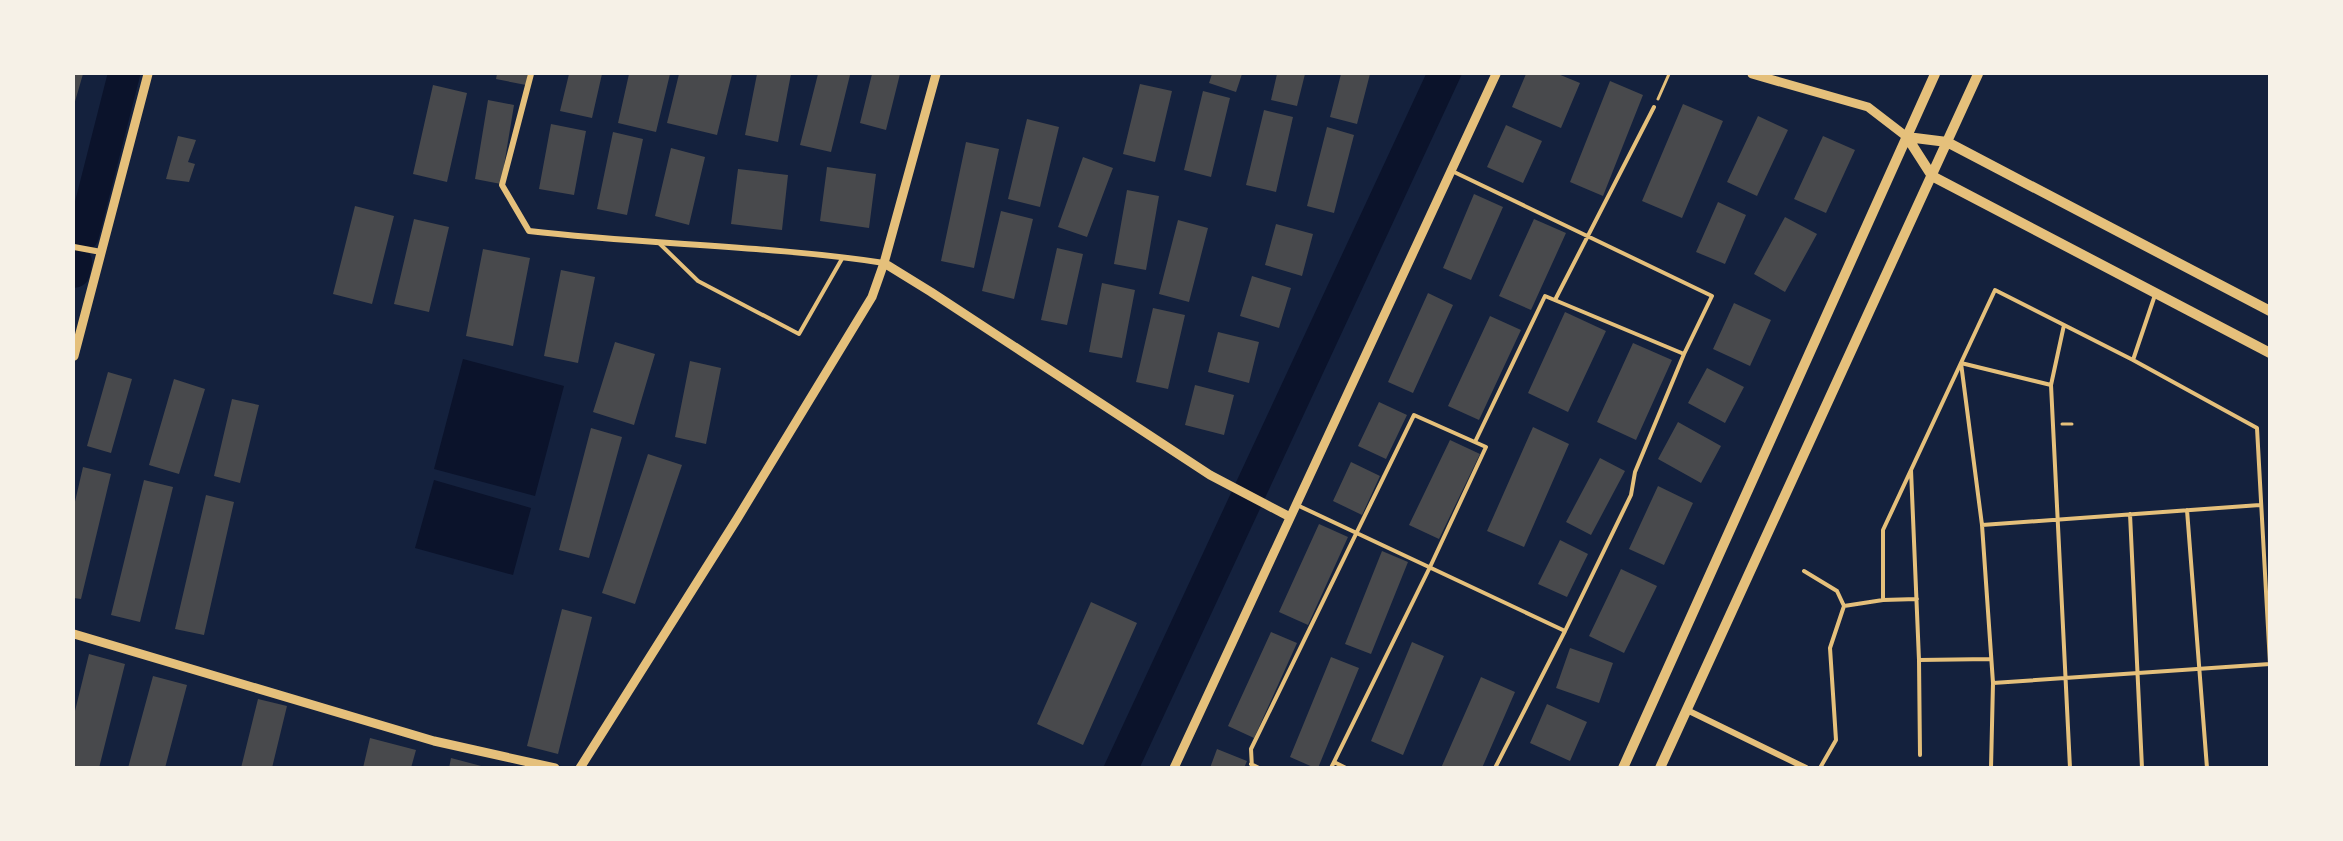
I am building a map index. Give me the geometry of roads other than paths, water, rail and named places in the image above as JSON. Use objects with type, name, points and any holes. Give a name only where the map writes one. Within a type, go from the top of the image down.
[{"type":"main road","points":[[1623,768],[1935,74]]},
{"type":"main road","points":[[1660,768],[1978,74]]},
{"type":"main road","points":[[1907,137],[1947,142],[2270,311]]},
{"type":"main road","points":[[1907,137],[1932,176],[2270,353]]},
{"type":"street","points":[[74,356],[148,74]]},
{"type":"street","points":[[531,74],[502,185],[529,231],[600,240],[843,257],[884,263],[1210,475],[1290,517]]},
{"type":"street","points":[[580,768],[873,297],[936,74]]},
{"type":"street","points":[[1174,768],[1496,74]]},
{"type":"street","points":[[1752,74],[1868,107],[1907,137]]},
{"type":"street","points":[[74,247],[101,252]]},
{"type":"street","points":[[74,634],[434,741],[555,768]]},
{"type":"street","points":[[1687,710],[1806,768]]},
{"type":"lane","points":[[1555,300],[1654,107]]},
{"type":"lane","points":[[1450,170],[1712,296],[1684,354],[1635,472],[1631,495],[1496,768]]},
{"type":"lane","points":[[659,243],[698,281],[799,334],[843,257]]},
{"type":"lane","points":[[1883,600],[1882,530],[1995,290],[2133,360],[2257,428],[2270,664],[1993,683]]},
{"type":"lane","points":[[2133,360],[2156,293]]},
{"type":"lane","points":[[1475,442],[1545,296],[1684,354]]},
{"type":"lane","points":[[2064,325],[2051,385],[2070,768]]},
{"type":"lane","points":[[1961,363],[2051,385]]},
{"type":"lane","points":[[1961,363],[1982,525],[1993,683],[1991,768]]},
{"type":"lane","points":[[1259,768],[1251,766],[1251,749],[1414,415],[1486,447],[1331,768]]},
{"type":"lane","points":[[1911,469],[1920,660],[1920,755]]},
{"type":"lane","points":[[1296,504],[1565,631]]},
{"type":"lane","points":[[1982,525],[2260,505]]},
{"type":"lane","points":[[2187,510],[2208,768]]},
{"type":"lane","points":[[2130,514],[2142,768]]},
{"type":"lane","points":[[1804,572],[1837,591],[1844,606],[1830,648],[1836,740],[1820,768]]},
{"type":"lane","points":[[1844,606],[1883,600],[1917,599]]},
{"type":"lane","points":[[1920,660],[1991,659]]},
{"type":"lane","points":[[1334,762],[1346,768]]},
{"type":"water","points":[[1426,74],[1462,74],[1140,767],[1103,768]]},
{"type":"water","points":[[463,359],[564,386],[535,496],[434,469]]},
{"type":"water","points":[[434,480],[531,508],[513,575],[415,548]]},
{"type":"waterway","points":[[83,235],[124,74]]},
{"type":"waterway","points":[[74,272],[76,262]]}]
